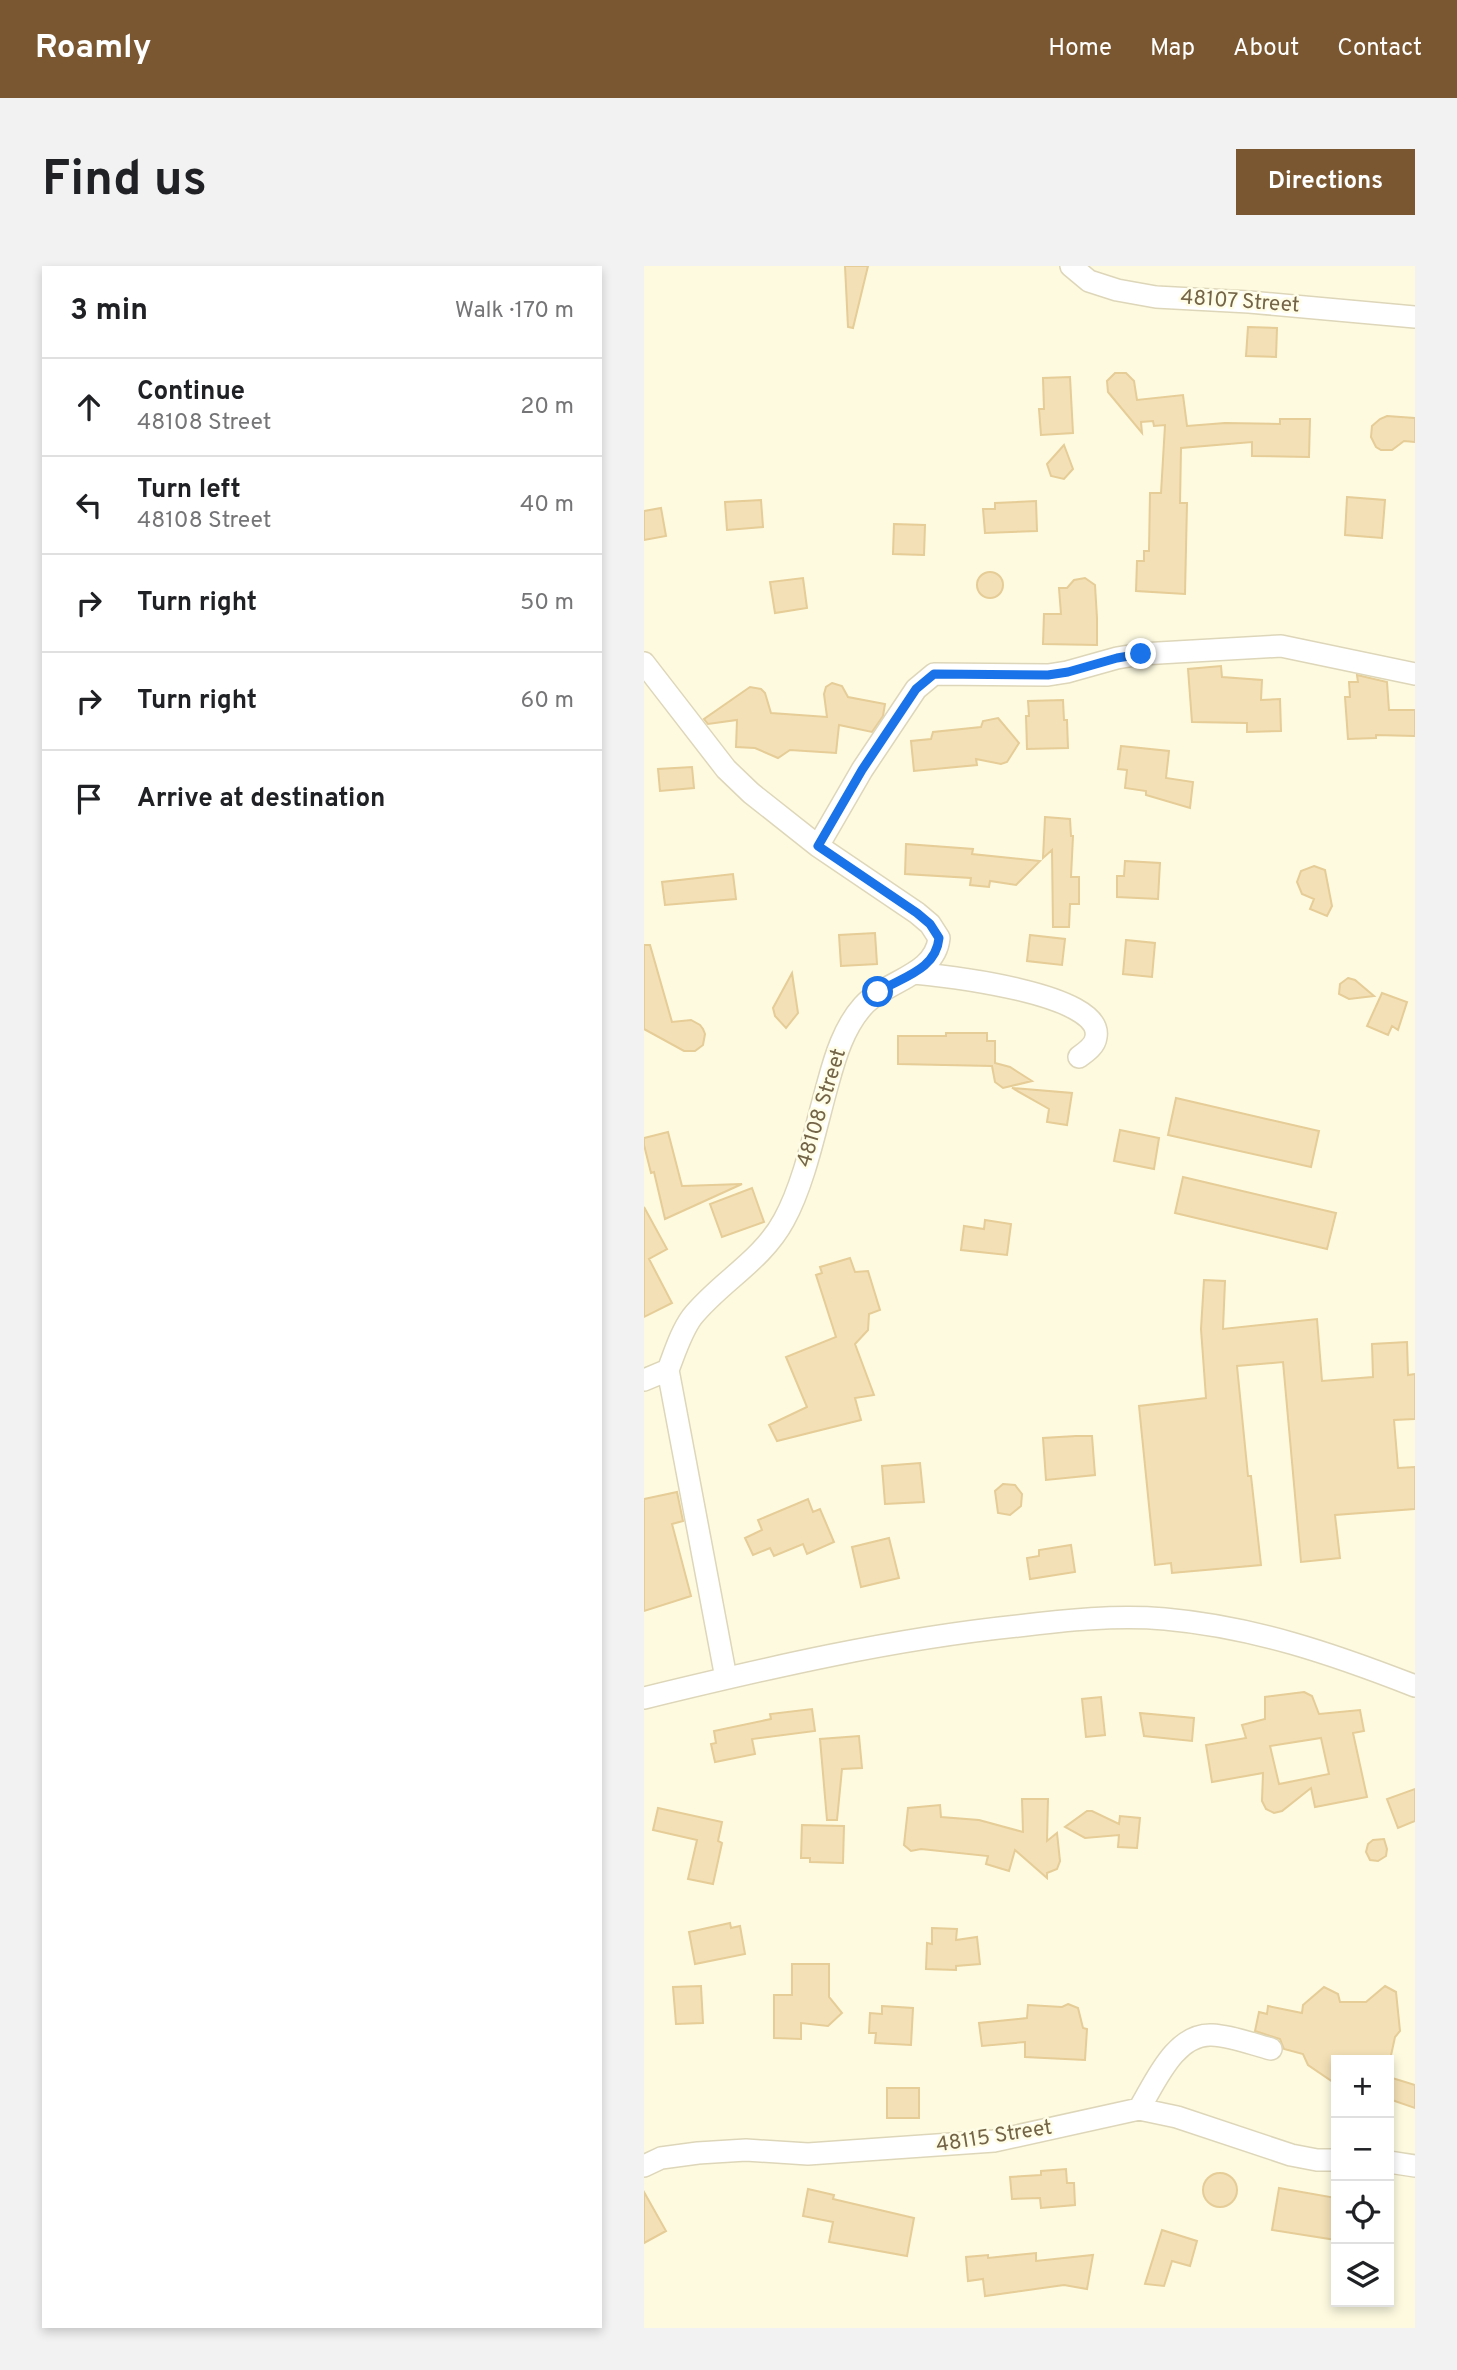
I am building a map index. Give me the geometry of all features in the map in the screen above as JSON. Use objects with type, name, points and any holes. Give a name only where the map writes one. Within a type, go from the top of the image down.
[{"type":"street","name":"48107 Street","points":[[1071,266],[1089,281],[1117,290],[1156,297],[1249,302],[1415,317]]},
{"type":"street","points":[[818,846],[862,770],[916,689],[934,674],[1048,675],[1141,654],[1281,646],[1415,674]]},
{"type":"street","name":"48108 Street","points":[[644,663],[726,769],[751,793],[818,846],[917,913],[930,924],[939,938],[938,951],[928,964],[878,992],[862,1006],[850,1025],[836,1054],[797,1188],[785,1219],[757,1256],[692,1317],[668,1370]]},
{"type":"street","points":[[914,973],[978,980],[1032,992],[1088,1017],[1096,1028],[1097,1037],[1093,1045],[1079,1057]]},
{"type":"street","points":[[644,1380],[668,1370],[726,1678]]},
{"type":"street","points":[[644,1698],[905,1641],[979,1630],[1112,1618],[1166,1619],[1280,1638],[1351,1660],[1415,1686]]},
{"type":"street","points":[[1139,2109],[1173,2054],[1197,2036],[1229,2038],[1270,2049]]},
{"type":"street","name":"48115 Street","points":[[644,2166],[661,2158],[698,2153],[746,2150],[808,2154],[994,2141],[1139,2109],[1177,2118],[1291,2155],[1331,2160]]},
{"type":"street","points":[[1394,2163],[1415,2166]]},
{"type":"building","points":[[845,266],[868,266],[853,328],[848,327]]},
{"type":"building","points":[[1248,327],[1277,328],[1276,357],[1246,356]]},
{"type":"building","points":[[1115,373],[1126,373],[1134,381],[1137,400],[1183,395],[1187,426],[1225,423],[1280,424],[1280,419],[1310,419],[1309,457],[1252,456],[1252,442],[1181,448],[1180,503],[1187,503],[1185,594],[1136,591],[1137,561],[1144,561],[1144,551],[1149,551],[1150,493],[1161,493],[1165,425],[1154,426],[1153,421],[1141,422],[1142,433],[1108,392],[1107,381]]},
{"type":"building","points":[[1070,377],[1073,433],[1041,435],[1039,409],[1044,409],[1043,378]]},
{"type":"building","points":[[1387,416],[1415,418],[1415,442],[1404,441],[1392,450],[1376,447],[1371,437],[1372,426]]},
{"type":"building","points":[[1064,445],[1073,469],[1064,479],[1051,476],[1047,464]]},
{"type":"building","points":[[1347,497],[1385,500],[1382,538],[1345,535]]},
{"type":"building","points":[[761,500],[763,527],[727,530],[725,502]]},
{"type":"building","points":[[1036,501],[1037,531],[985,533],[983,509],[995,509],[995,503]]},
{"type":"building","points":[[661,508],[666,536],[644,540],[644,511]]},
{"type":"building","points":[[894,524],[925,525],[924,555],[893,554]]},
{"type":"building","points":[[990,572],[999,576],[1003,585],[999,594],[990,598],[981,594],[977,585],[981,576]]},
{"type":"building","points":[[803,578],[807,608],[775,613],[770,582]]},
{"type":"building","points":[[1085,578],[1095,585],[1097,645],[1043,644],[1044,614],[1061,614],[1059,588],[1067,588],[1074,580]]},
{"type":"building","points":[[1221,666],[1222,677],[1262,680],[1261,700],[1280,699],[1281,731],[1247,732],[1247,723],[1192,722],[1188,669]]},
{"type":"building","points":[[1357,675],[1387,682],[1389,710],[1415,710],[1415,736],[1376,735],[1376,738],[1348,739],[1345,697],[1350,697],[1349,682],[1358,682]]},
{"type":"building","points":[[832,683],[842,686],[848,697],[885,704],[883,716],[872,732],[839,725],[836,753],[790,750],[778,758],[755,748],[736,747],[737,720],[708,724],[704,719],[750,687],[761,689],[765,693],[771,713],[827,717],[824,694],[826,687]]},
{"type":"building","points":[[1063,700],[1068,748],[1027,749],[1028,701]]},
{"type":"building","points":[[998,718],[1019,743],[1007,762],[1001,764],[976,759],[977,765],[914,771],[911,741],[931,739],[933,732],[981,727],[983,721]]},
{"type":"building","points":[[1121,746],[1169,751],[1166,778],[1193,782],[1190,808],[1146,795],[1146,791],[1125,788],[1127,770],[1118,769]]},
{"type":"building","points":[[692,767],[694,788],[660,791],[658,769]]},
{"type":"building","points":[[1045,817],[1070,819],[1073,836],[1071,877],[1079,877],[1079,904],[1070,904],[1069,927],[1053,927],[1052,850],[1043,858]]},
{"type":"building","points":[[906,844],[973,849],[972,854],[1040,861],[1016,885],[990,881],[989,887],[970,885],[971,878],[905,874]]},
{"type":"building","points":[[1125,861],[1160,863],[1158,899],[1117,897],[1117,876],[1124,876]]},
{"type":"building","points":[[1314,866],[1325,870],[1332,906],[1327,916],[1310,909],[1314,899],[1302,894],[1297,882],[1301,871]]},
{"type":"building","points":[[733,874],[736,899],[665,905],[662,882]]},
{"type":"building","points":[[875,933],[877,964],[841,966],[839,935]]},
{"type":"building","points":[[1030,935],[1065,939],[1062,965],[1027,961]]},
{"type":"building","points":[[1126,940],[1155,943],[1152,977],[1123,974]]},
{"type":"building","points":[[644,945],[650,945],[672,1022],[691,1020],[703,1029],[703,1045],[695,1051],[684,1051],[644,1029]]},
{"type":"building","points":[[792,973],[798,1013],[786,1028],[775,1016],[773,1008]]},
{"type":"building","points":[[1348,978],[1355,980],[1374,996],[1349,999],[1339,994],[1340,984]]},
{"type":"building","points":[[1382,993],[1407,1002],[1398,1030],[1392,1026],[1388,1035],[1367,1026]]},
{"type":"building","points":[[946,1033],[987,1033],[987,1041],[995,1041],[995,1063],[1010,1067],[1032,1081],[1003,1088],[995,1082],[992,1066],[898,1064],[898,1036],[946,1036]]},
{"type":"building","points":[[1012,1088],[1072,1093],[1067,1125],[1047,1122],[1049,1109]]},
{"type":"building","points":[[1176,1098],[1319,1131],[1311,1167],[1168,1135]]},
{"type":"building","points":[[1120,1130],[1159,1138],[1154,1169],[1114,1161]]},
{"type":"building","points":[[668,1132],[682,1186],[742,1184],[665,1219],[644,1138]]},
{"type":"building","points":[[1183,1177],[1336,1213],[1327,1249],[1175,1213]]},
{"type":"building","points":[[752,1188],[764,1222],[722,1237],[710,1204]]},
{"type":"building","points":[[644,1207],[667,1249],[649,1259],[672,1303],[644,1317]]},
{"type":"building","points":[[985,1220],[1011,1224],[1007,1255],[961,1250],[964,1226],[984,1229]]},
{"type":"building","points":[[850,1258],[855,1272],[868,1271],[880,1310],[869,1314],[868,1330],[855,1344],[874,1395],[855,1398],[861,1420],[777,1441],[769,1425],[807,1407],[786,1357],[836,1337],[816,1275],[822,1273],[820,1267]]},
{"type":"building","points":[[1204,1280],[1225,1281],[1223,1329],[1317,1319],[1322,1381],[1373,1377],[1372,1344],[1407,1342],[1408,1375],[1415,1374],[1415,1419],[1394,1420],[1398,1468],[1415,1467],[1415,1509],[1335,1515],[1340,1558],[1301,1562],[1283,1362],[1237,1366],[1248,1476],[1251,1476],[1261,1565],[1172,1573],[1171,1563],[1155,1565],[1139,1406],[1206,1398],[1201,1329]]},
{"type":"building","points":[[1092,1436],[1095,1475],[1046,1480],[1043,1438]]},
{"type":"building","points":[[920,1463],[924,1502],[885,1504],[882,1466]]},
{"type":"building","points":[[1003,1484],[1015,1485],[1022,1494],[1021,1506],[1010,1515],[998,1513],[995,1491]]},
{"type":"building","points":[[677,1492],[683,1521],[672,1524],[691,1596],[644,1611],[644,1499]]},
{"type":"building","points":[[808,1499],[813,1512],[820,1509],[834,1542],[807,1554],[803,1544],[774,1556],[770,1548],[753,1555],[745,1538],[762,1530],[758,1520]]},
{"type":"building","points":[[889,1538],[899,1578],[861,1587],[852,1547]]},
{"type":"building","points":[[1071,1545],[1075,1572],[1030,1579],[1027,1558],[1039,1556],[1039,1550]]},
{"type":"building","points":[[1304,1692],[1312,1696],[1319,1714],[1360,1710],[1364,1731],[1353,1733],[1367,1797],[1315,1807],[1311,1788],[1282,1811],[1274,1813],[1266,1809],[1262,1801],[1263,1773],[1212,1782],[1206,1745],[1246,1738],[1242,1725],[1265,1719],[1265,1697]],"holes":[[[1321,1738],[1329,1774],[1279,1784],[1270,1746]]]},
{"type":"building","points":[[1101,1697],[1105,1735],[1086,1737],[1082,1699]]},
{"type":"building","points":[[812,1709],[815,1731],[752,1739],[755,1754],[715,1762],[711,1744],[716,1743],[714,1731],[771,1719],[770,1714]]},
{"type":"building","points":[[1140,1713],[1194,1718],[1192,1741],[1144,1736]]},
{"type":"building","points":[[859,1736],[862,1768],[842,1769],[837,1820],[827,1820],[820,1739]]},
{"type":"building","points":[[1415,1789],[1415,1821],[1398,1828],[1387,1799]]},
{"type":"building","points":[[1022,1799],[1048,1799],[1047,1841],[1057,1833],[1060,1861],[1057,1869],[1047,1873],[1047,1878],[1015,1850],[1009,1871],[986,1864],[988,1856],[921,1849],[911,1851],[904,1845],[908,1808],[940,1805],[941,1817],[979,1820],[1023,1832]]},
{"type":"building","points":[[658,1808],[722,1822],[718,1841],[722,1843],[713,1884],[688,1879],[697,1840],[653,1830]]},
{"type":"building","points":[[1087,1811],[1119,1824],[1120,1816],[1140,1818],[1137,1848],[1118,1847],[1119,1835],[1085,1838],[1065,1827]]},
{"type":"building","points":[[802,1825],[844,1826],[843,1863],[810,1862],[810,1858],[801,1858]]},
{"type":"building","points":[[1384,1839],[1386,1856],[1378,1861],[1370,1860],[1366,1852],[1368,1844],[1373,1840]]},
{"type":"building","points":[[730,1923],[731,1928],[740,1926],[745,1954],[695,1964],[689,1932]]},
{"type":"building","points":[[932,1928],[957,1929],[956,1940],[977,1937],[980,1964],[956,1966],[956,1970],[926,1969],[927,1943],[932,1944]]},
{"type":"building","points":[[792,1964],[829,1964],[829,1997],[842,2013],[828,2026],[801,2023],[801,2039],[774,2038],[774,1995],[792,1995]]},
{"type":"building","points":[[701,1986],[703,2023],[676,2024],[673,1987]]},
{"type":"building","points":[[1385,1986],[1396,1992],[1400,2031],[1395,2037],[1391,2055],[1331,2055],[1331,2081],[1308,2065],[1303,2054],[1284,2049],[1280,2039],[1255,2031],[1259,2012],[1267,2014],[1268,2006],[1302,2013],[1303,2005],[1324,1987],[1338,1994],[1340,2002],[1366,2002]]},
{"type":"building","points":[[1068,2004],[1078,2008],[1083,2028],[1087,2029],[1085,2060],[1025,2057],[1025,2042],[982,2046],[979,2023],[1027,2018],[1028,2005],[1062,2007]]},
{"type":"building","points":[[882,2006],[913,2008],[911,2045],[875,2043],[876,2033],[869,2033],[870,2013],[882,2014]]},
{"type":"building","points":[[1394,2079],[1415,2085],[1415,2108],[1394,2101]]},
{"type":"building","points":[[887,2088],[919,2088],[919,2118],[887,2118]]},
{"type":"building","points":[[1066,2169],[1067,2183],[1074,2183],[1075,2205],[1041,2208],[1040,2198],[1012,2199],[1010,2177],[1041,2175],[1041,2171]]},
{"type":"building","points":[[1220,2173],[1232,2178],[1237,2190],[1232,2202],[1220,2207],[1208,2202],[1203,2190],[1208,2178]]},
{"type":"building","points":[[1279,2188],[1331,2197],[1331,2239],[1272,2230]]},
{"type":"building","points":[[808,2189],[834,2195],[833,2199],[914,2218],[907,2256],[829,2242],[833,2222],[803,2216]]},
{"type":"building","points":[[644,2192],[666,2231],[644,2243]]},
{"type":"building","points":[[1162,2230],[1197,2241],[1190,2266],[1172,2261],[1164,2286],[1145,2284]]},
{"type":"building","points":[[1036,2253],[1036,2261],[1093,2255],[1087,2289],[1064,2285],[985,2296],[983,2279],[968,2281],[966,2257],[988,2255],[988,2258]]},
{"type":"route","points":[[878,992],[928,964],[938,951],[939,938],[930,924],[917,913],[818,846],[862,770],[916,689],[934,674],[1048,675],[1141,654]]}]
